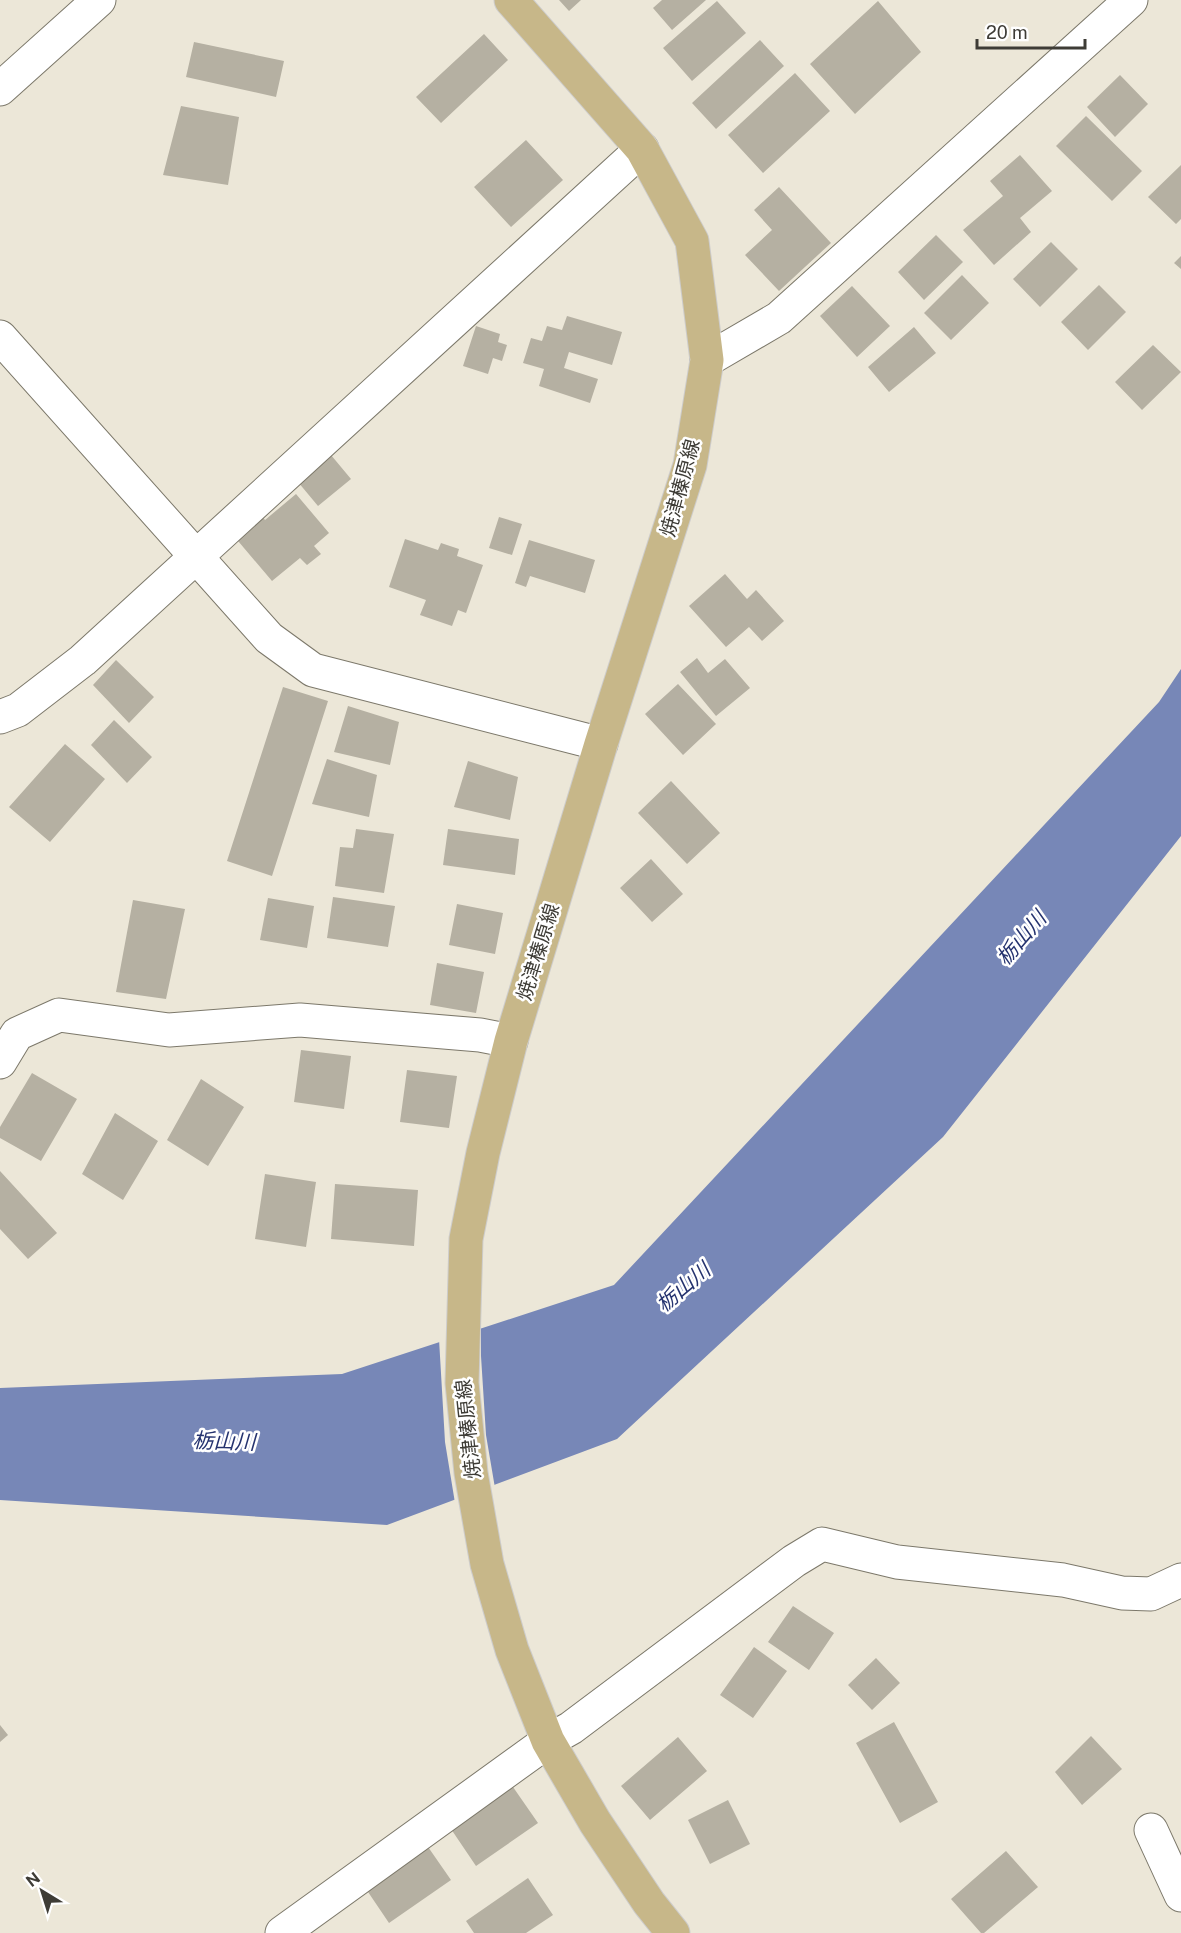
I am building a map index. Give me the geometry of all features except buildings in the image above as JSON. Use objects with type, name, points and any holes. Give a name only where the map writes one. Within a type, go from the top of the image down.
[{"type":"main road","name":"焼津榛原線","points":[[511,0],[642,149],[692,241],[708,360],[690,465],[601,744],[511,1041],[465,1239],[464,1281],[462,1383],[471,1473],[487,1564],[512,1650],[548,1741],[595,1822],[649,1903],[673,1933]]},
{"type":"street","points":[[0,88],[99,0]]},
{"type":"street","points":[[708,360],[779,318],[1131,0]]},
{"type":"street","points":[[0,717],[18,710],[83,660],[642,149]]},
{"type":"street","points":[[0,337],[269,638],[313,670],[601,744]]},
{"type":"street","points":[[0,1062],[17,1034],[59,1015],[169,1030],[300,1020],[480,1035],[511,1041]]},
{"type":"street","points":[[282,1933],[548,1741],[571,1728],[794,1561],[822,1544],[897,1562],[1063,1580],[1122,1593],[1151,1594],[1181,1580]]},
{"type":"street","points":[[1151,1830],[1181,1895]]},
{"type":"water","name":"栃山川","points":[[1181,669],[1181,836],[943,1137],[617,1439],[387,1525],[0,1500],[0,1388],[342,1374],[614,1285],[1159,702]]},
{"type":"pier","points":[[481,1325],[486,1435],[495,1488],[455,1503],[445,1442],[439,1339]]}]
